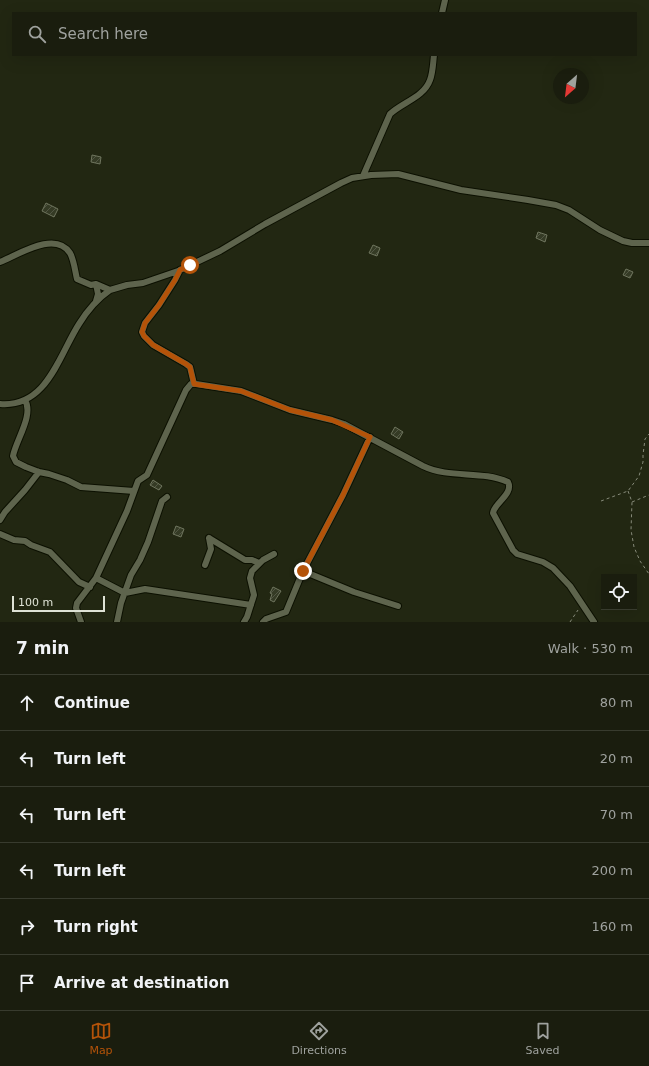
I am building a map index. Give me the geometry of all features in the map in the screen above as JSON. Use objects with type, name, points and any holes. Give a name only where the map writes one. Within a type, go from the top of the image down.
[{"type":"street","points":[[442,12],[445,0]]},
{"type":"street","points":[[363,176],[390,114],[417,96],[427,87],[431,76],[434,56]]},
{"type":"street","points":[[0,404],[25,400],[40,390],[53,374],[79,323],[96,301],[110,290],[127,285],[143,283],[180,270],[220,251],[265,224],[352,178],[398,174],[461,190],[556,205],[569,210],[600,230],[623,241],[632,243],[649,243]]},
{"type":"street","points":[[0,262],[32,248],[54,242],[64,247],[71,254],[77,279],[91,285],[96,284],[110,290]]},
{"type":"street","points":[[180,270],[159,305],[145,323],[142,332],[153,345],[190,367],[194,384]]},
{"type":"street","points":[[96,284],[98,294],[96,301]]},
{"type":"street","points":[[81,622],[76,610],[78,601],[96,578],[128,511],[138,481],[147,475],[186,390],[189,386],[194,384],[241,391],[290,410],[332,420],[370,437],[423,466],[436,471],[483,476],[508,482],[510,484],[509,488],[495,508],[493,514],[511,548],[517,554],[543,562],[552,568],[565,580],[594,622]]},
{"type":"street","points":[[25,400],[27,404],[27,417],[13,456],[18,463],[39,472],[57,476],[85,488],[134,491]]},
{"type":"street","points":[[263,622],[271,617],[286,612],[303,571],[343,495],[370,437]]},
{"type":"street","points":[[0,520],[39,472]]},
{"type":"street","points":[[117,622],[121,603],[131,575],[148,542],[162,501],[167,497]]},
{"type":"street","points":[[0,534],[14,540],[25,541],[31,545],[50,552],[79,582],[90,587]]},
{"type":"street","points":[[205,565],[210,549],[209,538],[245,560],[252,560],[259,563]]},
{"type":"street","points":[[244,622],[254,595],[250,578],[252,572],[259,563],[274,554]]},
{"type":"street","points":[[303,571],[354,592],[398,606]]},
{"type":"street","points":[[96,578],[125,593],[145,589],[251,605]]},
{"type":"path","points":[[601,501],[628,491],[639,476],[643,462],[646,439],[649,434]]},
{"type":"path","points":[[628,491],[632,502],[631,530],[634,547],[640,561],[649,574]]},
{"type":"path","points":[[632,502],[649,495]]},
{"type":"path","points":[[570,622],[582,605]]},
{"type":"building","points":[[92,155],[101,157],[100,164],[91,162]]},
{"type":"building","points":[[46,203],[58,209],[54,217],[42,211]]},
{"type":"building","points":[[538,232],[547,235],[545,242],[536,238]]},
{"type":"building","points":[[373,245],[380,248],[377,256],[369,253]]},
{"type":"building","points":[[626,269],[633,272],[630,278],[623,275]]},
{"type":"building","points":[[395,427],[403,432],[399,439],[391,434]]},
{"type":"building","points":[[153,480],[162,486],[159,490],[150,485]]},
{"type":"building","points":[[176,526],[184,529],[181,537],[173,534]]},
{"type":"building","points":[[273,587],[281,591],[274,602],[270,600],[272,594],[270,593]]},
{"type":"route","points":[[190,265],[180,270],[159,305],[145,323],[142,332],[148,341],[190,367],[194,384],[241,391],[273,405],[311,416],[323,417],[344,424],[370,437],[343,495],[303,571]]}]
